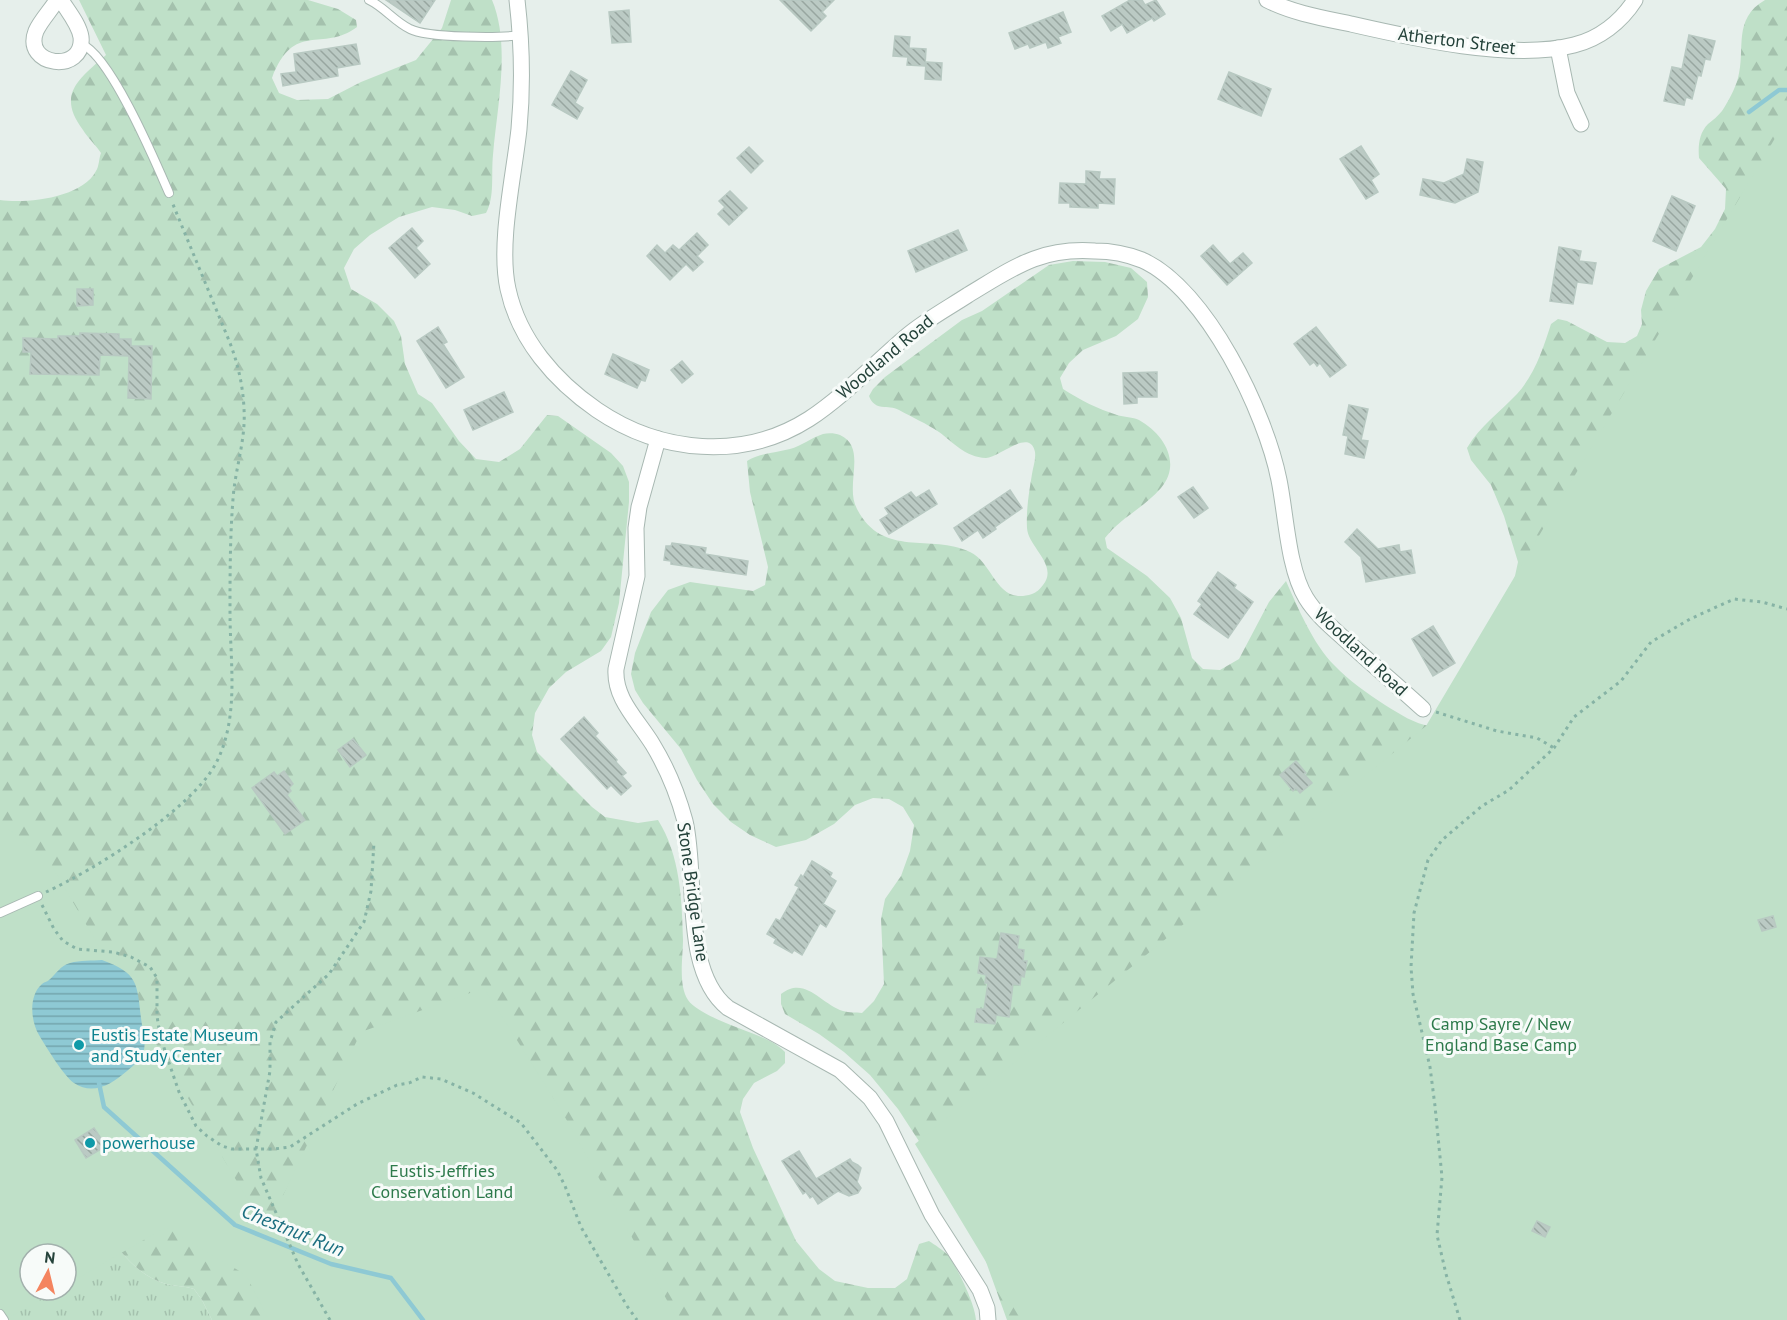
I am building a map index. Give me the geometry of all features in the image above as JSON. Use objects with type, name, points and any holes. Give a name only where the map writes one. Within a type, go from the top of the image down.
[{"type":"street","points":[[59,0],[79,29],[81,44],[72,57],[58,62],[47,60],[36,48],[36,32],[59,0]]},
{"type":"street","name":"Woodland Road","points":[[517,0],[521,35],[521,110],[505,255],[506,276],[511,302],[521,328],[537,353],[566,385],[586,402],[614,420],[658,439],[690,446],[723,447],[754,443],[799,425],[822,410],[923,323],[1015,266],[1038,256],[1062,251],[1109,252],[1132,256],[1164,274],[1200,312],[1225,347],[1247,388],[1274,457],[1296,572],[1305,597],[1324,620],[1423,709]]},
{"type":"street","name":"Atherton Street","points":[[1267,0],[1314,16],[1432,41],[1502,49],[1558,48],[1595,38],[1623,15],[1635,0]]},
{"type":"street","points":[[1558,48],[1567,93],[1581,124]]},
{"type":"street","name":"Stone Bridge Lane","points":[[658,439],[639,507],[636,528],[637,576],[616,669],[616,684],[621,698],[660,759],[682,813],[688,845],[696,934],[707,983],[712,993],[728,1008],[840,1070],[870,1098],[889,1127],[932,1215],[980,1290],[988,1320]]},
{"type":"lane","points":[[369,0],[405,26],[418,32],[492,36],[521,35]]},
{"type":"lane","points":[[81,44],[94,53],[117,88],[148,146],[169,193]]},
{"type":"lane","points":[[0,914],[38,896]]},
{"type":"lane","points":[[0,1314],[4,1320]]},
{"type":"path","points":[[169,193],[233,352],[242,392],[244,426],[233,500],[230,612],[232,697],[229,725],[226,739],[214,765],[197,790],[110,856],[38,896],[54,929],[63,941],[77,949],[114,952],[131,957],[150,967],[157,978],[157,1016],[160,1035],[179,1092],[196,1126],[222,1146],[256,1149],[290,1147],[357,1104],[397,1085],[422,1077],[441,1079],[462,1088],[520,1123],[557,1170],[596,1255],[637,1320]]},
{"type":"path","points":[[1460,1320],[1437,1235],[1442,1177],[1430,1066],[1413,994],[1411,967],[1414,913],[1428,860],[1442,840],[1482,806],[1509,790],[1554,748],[1574,717],[1621,681],[1651,642],[1682,623],[1734,599],[1787,609]]},
{"type":"path","points":[[1423,709],[1497,731],[1537,738],[1554,748]]},
{"type":"path","points":[[330,1320],[298,1264],[261,1178],[256,1149],[270,1071],[270,1042],[276,1022],[329,974],[364,922],[371,891],[374,842]]},
{"type":"green space","name":"Eustis-Jeffries Conservation Land","points":[[79,0],[308,0],[338,9],[356,20],[357,27],[332,38],[299,43],[290,49],[281,60],[272,78],[279,93],[297,100],[328,99],[361,82],[416,60],[442,28],[451,0],[492,0],[498,18],[502,56],[489,207],[486,213],[472,216],[455,210],[432,207],[399,217],[370,235],[354,249],[344,268],[351,289],[377,304],[394,321],[401,336],[405,364],[418,394],[432,403],[459,441],[476,459],[499,462],[520,449],[547,415],[558,416],[611,453],[623,466],[629,482],[629,502],[619,603],[611,637],[601,651],[566,672],[549,688],[535,713],[532,735],[537,752],[605,817],[638,823],[658,820],[671,848],[678,878],[683,925],[682,979],[688,1000],[703,1012],[770,1041],[785,1052],[785,1063],[777,1071],[754,1083],[743,1099],[740,1112],[753,1148],[796,1241],[819,1269],[835,1281],[868,1288],[895,1288],[907,1279],[919,1244],[929,1241],[946,1253],[952,1261],[969,1296],[976,1320],[212,1320],[194,1289],[166,1284],[143,1273],[114,1243],[0,889],[0,200],[38,200],[66,193],[89,180],[97,169],[101,153],[75,117],[71,97],[80,80],[106,55]]},
{"type":"green space","name":"Camp Sayre / New England Base Camp","points":[[1765,0],[1787,0],[1787,1320],[1007,1320],[981,1248],[928,1155],[898,1109],[870,1075],[819,1034],[785,1014],[781,1004],[781,994],[798,988],[813,993],[845,1012],[862,1013],[874,1001],[884,984],[881,919],[885,899],[901,876],[910,851],[914,825],[903,807],[889,799],[873,798],[855,805],[834,824],[806,840],[776,847],[750,835],[731,822],[713,804],[681,749],[635,690],[631,674],[635,653],[651,612],[668,590],[690,582],[753,591],[765,585],[768,567],[750,492],[747,461],[794,448],[827,433],[840,435],[853,449],[853,489],[857,509],[868,524],[880,534],[894,540],[940,544],[970,552],[985,565],[996,582],[1011,594],[1020,596],[1037,592],[1047,578],[1047,570],[1027,528],[1028,501],[1035,458],[1032,445],[1027,442],[1021,443],[986,458],[972,455],[960,449],[939,432],[895,408],[878,406],[869,396],[885,377],[962,320],[982,311],[1049,265],[1073,261],[1105,262],[1131,268],[1147,282],[1148,297],[1138,319],[1116,336],[1083,350],[1069,363],[1060,378],[1063,389],[1096,407],[1137,419],[1148,426],[1162,441],[1170,459],[1170,469],[1161,488],[1111,531],[1105,538],[1107,548],[1147,576],[1170,598],[1181,618],[1192,658],[1203,669],[1220,670],[1239,659],[1269,602],[1286,581],[1313,636],[1326,656],[1340,671],[1396,712],[1413,721],[1431,726],[1510,599],[1518,562],[1504,516],[1491,485],[1471,460],[1467,448],[1484,426],[1511,401],[1529,378],[1538,361],[1551,324],[1558,319],[1567,321],[1607,342],[1625,343],[1637,336],[1642,324],[1641,310],[1646,291],[1659,269],[1701,247],[1715,229],[1725,209],[1726,189],[1699,158],[1700,140],[1705,128],[1722,111],[1733,91],[1740,67],[1744,25],[1748,16]]},
{"type":"green space","name":"Camp Sayre / New England Base Camp","points":[[1787,118],[1787,1320],[1021,1320],[915,1144],[1426,726]]},
{"type":"green space","name":"Eustis-Jeffries Conservation Land","points":[[0,822],[50,863],[266,1231],[361,1032],[484,988],[561,1110],[678,1320],[269,1320],[246,1275],[166,1227],[78,1278],[78,1242],[18,1242],[18,1302],[36,1302],[10,1317],[12,1320],[0,1320]]},
{"type":"green space","points":[[0,1065],[114,1243],[130,1262],[150,1277],[166,1284],[194,1289],[212,1320],[0,1320]]},
{"type":"water","points":[[102,960],[123,970],[134,981],[144,1046],[140,1059],[121,1076],[102,1087],[88,1088],[74,1083],[60,1068],[36,1030],[32,1009],[34,995],[38,989],[63,966],[78,961]]},
{"type":"building","points":[[386,0],[435,0],[420,23]]},
{"type":"building","points":[[780,0],[834,0],[822,12],[826,16],[811,31]]},
{"type":"building","points":[[1130,0],[1142,0],[1145,5],[1156,0],[1165,14],[1154,21],[1152,18],[1127,33],[1122,24],[1111,31],[1102,16]]},
{"type":"building","points":[[629,10],[631,42],[612,43],[609,12]]},
{"type":"building","points":[[1063,12],[1071,32],[1058,37],[1061,43],[1048,48],[1046,42],[1030,48],[1028,44],[1015,49],[1009,33]]},
{"type":"building","points":[[1689,35],[1715,41],[1710,60],[1705,59],[1692,99],[1686,97],[1684,105],[1664,101],[1672,67],[1682,69]]},
{"type":"building","points":[[895,36],[910,37],[909,48],[926,49],[925,66],[907,65],[908,57],[893,56]]},
{"type":"building","points":[[356,44],[360,64],[337,68],[338,76],[283,86],[281,74],[296,72],[294,54]]},
{"type":"building","points":[[926,62],[942,63],[941,80],[925,79]]},
{"type":"building","points":[[571,71],[587,80],[575,103],[583,108],[577,119],[552,105]]},
{"type":"building","points":[[1229,72],[1271,89],[1261,116],[1218,99]]},
{"type":"building","points":[[1361,146],[1379,174],[1371,180],[1378,192],[1366,199],[1340,159]]},
{"type":"building","points":[[749,147],[763,161],[751,173],[737,158]]},
{"type":"building","points":[[1467,159],[1483,162],[1478,192],[1455,203],[1420,195],[1423,179],[1444,183],[1464,174]]},
{"type":"building","points":[[1086,171],[1100,172],[1099,179],[1115,179],[1114,204],[1098,203],[1098,208],[1070,207],[1070,203],[1059,203],[1060,183],[1086,184]]},
{"type":"building","points":[[730,191],[747,208],[729,225],[718,214],[725,207],[719,201]]},
{"type":"building","points":[[1672,196],[1695,206],[1676,251],[1653,241]]},
{"type":"building","points":[[412,228],[423,241],[416,248],[430,264],[415,278],[389,248]]},
{"type":"building","points":[[958,230],[967,250],[916,272],[908,251]]},
{"type":"building","points":[[697,233],[708,245],[697,256],[703,262],[693,271],[686,264],[670,280],[647,256],[657,245],[665,253],[673,245],[679,250]]},
{"type":"building","points":[[1213,245],[1230,264],[1243,253],[1252,263],[1227,285],[1201,256]]},
{"type":"building","points":[[1559,247],[1581,251],[1579,261],[1596,263],[1592,284],[1577,282],[1573,304],[1550,301]]},
{"type":"building","points":[[77,289],[93,289],[93,305],[77,306]]},
{"type":"building","points":[[438,327],[447,342],[443,344],[464,377],[446,388],[417,341]]},
{"type":"building","points":[[1316,327],[1346,365],[1330,377],[1320,363],[1317,366],[1314,362],[1310,365],[1294,344]]},
{"type":"building","points":[[80,333],[119,334],[119,339],[131,339],[131,346],[152,346],[151,399],[128,398],[129,356],[100,355],[99,375],[30,374],[31,352],[23,352],[23,338],[58,339],[58,336],[80,336]]},
{"type":"building","points":[[613,354],[649,370],[645,381],[641,380],[637,388],[605,374]]},
{"type":"building","points":[[682,361],[693,374],[682,383],[671,370]]},
{"type":"building","points":[[1157,372],[1157,397],[1137,397],[1137,403],[1124,404],[1123,373]]},
{"type":"building","points":[[504,392],[513,412],[473,430],[464,410]]},
{"type":"building","points":[[1349,405],[1368,409],[1361,440],[1368,441],[1364,458],[1345,454],[1348,436],[1343,435]]},
{"type":"building","points":[[1193,487],[1208,508],[1194,518],[1178,497]]},
{"type":"building","points":[[929,490],[937,504],[889,534],[880,520],[889,514],[885,508],[911,492],[916,498]]},
{"type":"building","points":[[1010,490],[1022,508],[983,538],[978,530],[962,541],[954,528]]},
{"type":"building","points":[[1357,529],[1378,549],[1399,545],[1400,552],[1411,550],[1415,573],[1366,582],[1361,557],[1345,542]]},
{"type":"building","points":[[672,543],[706,548],[705,554],[748,561],[746,575],[671,564],[671,561],[664,560],[666,546],[671,546]]},
{"type":"building","points":[[1218,572],[1236,585],[1234,588],[1253,602],[1228,638],[1194,614],[1202,604],[1198,601]]},
{"type":"building","points":[[1433,626],[1455,663],[1433,676],[1412,639]]},
{"type":"building","points":[[584,717],[598,733],[595,736],[626,773],[622,776],[631,786],[621,795],[611,785],[607,789],[561,739]]},
{"type":"building","points":[[353,739],[366,755],[350,767],[338,750]]},
{"type":"building","points":[[1296,761],[1312,783],[1300,793],[1296,788],[1293,791],[1280,775]]},
{"type":"building","points":[[284,771],[293,784],[287,795],[305,820],[285,834],[252,788],[274,772],[277,776]]},
{"type":"building","points":[[812,861],[832,873],[830,877],[836,881],[823,904],[835,911],[826,927],[820,923],[802,955],[794,950],[792,953],[774,943],[776,939],[767,934],[776,919],[780,921],[799,887],[795,885],[801,875],[803,877]]},
{"type":"building","points":[[1773,916],[1776,927],[1762,931],[1758,920]]},
{"type":"building","points":[[1001,933],[1019,936],[1017,949],[1024,950],[1023,961],[1027,961],[1024,977],[1021,976],[1020,985],[1013,984],[1009,1017],[996,1015],[995,1024],[975,1022],[977,1009],[984,1009],[988,983],[985,983],[986,975],[978,973],[980,957],[997,959]]},
{"type":"building","name":"powerhouse","points":[[94,1128],[106,1146],[86,1158],[75,1140]]},
{"type":"building","points":[[799,1151],[816,1179],[850,1159],[861,1168],[857,1182],[861,1188],[858,1193],[849,1196],[838,1191],[818,1204],[813,1196],[810,1198],[806,1192],[803,1194],[782,1161]]},
{"type":"building","points":[[1537,1221],[1550,1227],[1545,1237],[1532,1231]]},
{"type":"waterway","points":[[1749,112],[1779,90],[1787,90]]},
{"type":"waterway","name":"Chestnut Run","points":[[99,1083],[104,1107],[235,1225],[331,1264],[391,1278],[423,1320]]},
{"type":"place","name":"Eustis Estate Museum and Study Center","points":[[79,1045]]},
{"type":"place","name":"powerhouse","points":[[90,1143]]}]
